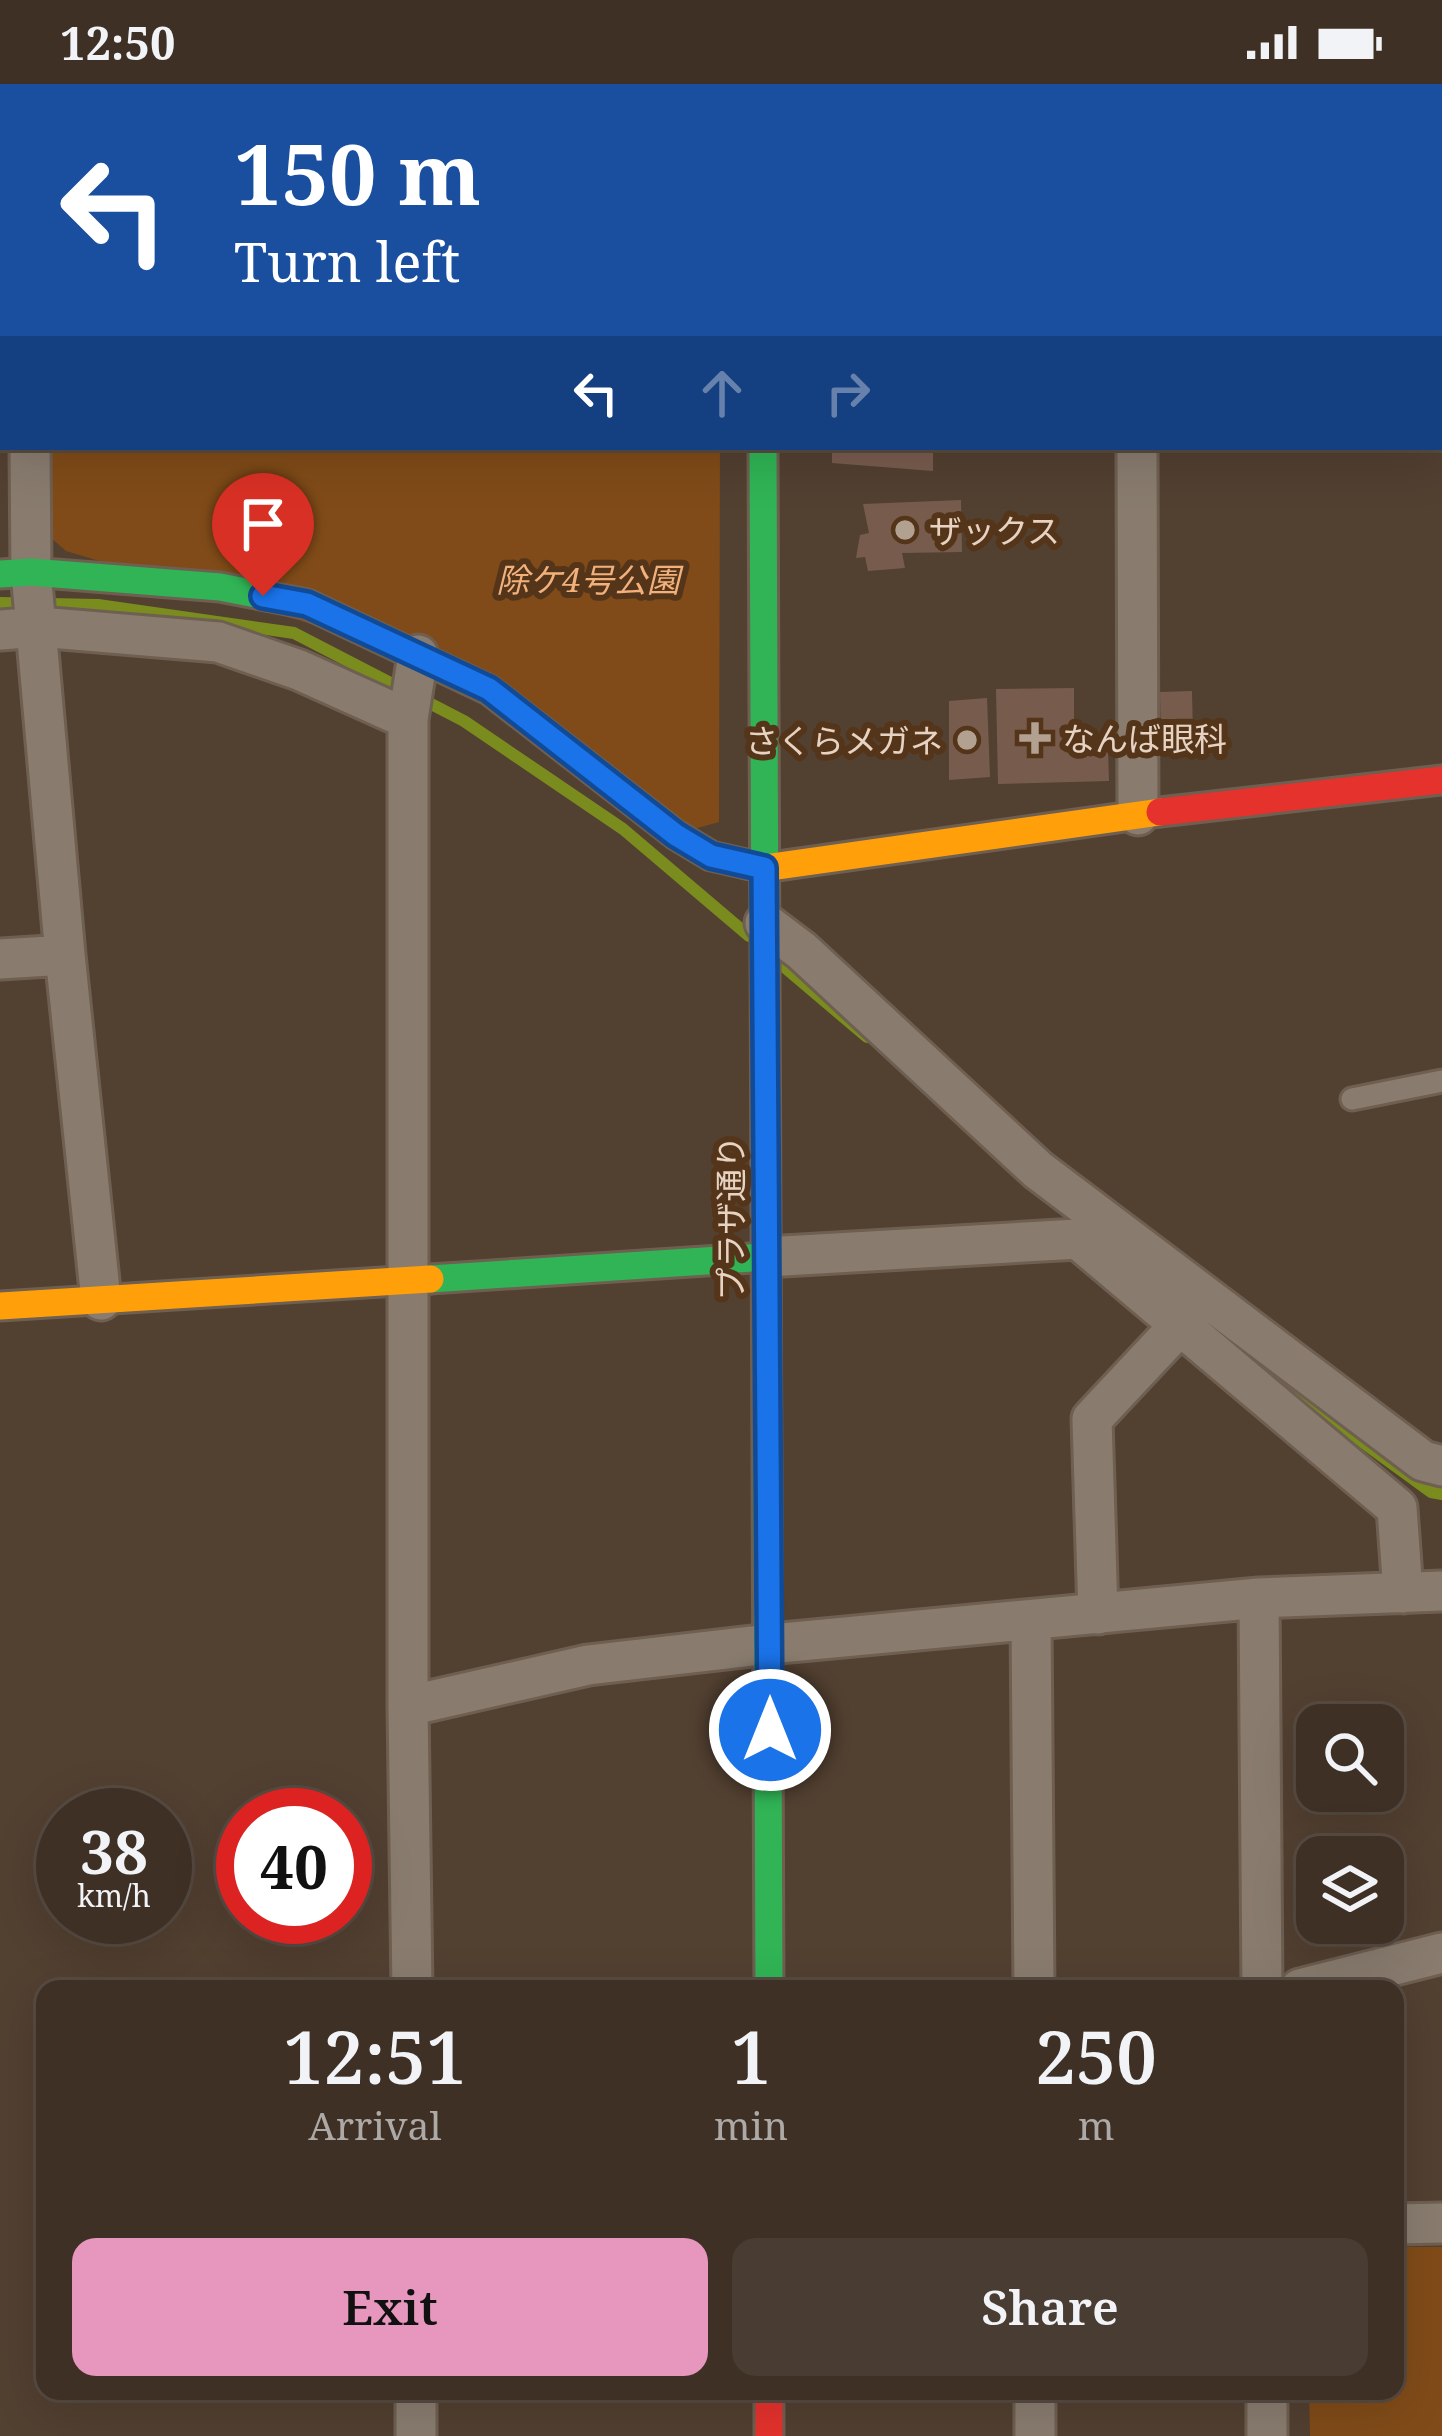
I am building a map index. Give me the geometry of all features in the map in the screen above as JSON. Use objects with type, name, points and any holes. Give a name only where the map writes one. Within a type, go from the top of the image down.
[{"type":"street","points":[[30,450],[16,573],[20,628],[64,955],[101,1300]]},
{"type":"street","name":"プラザ通り","points":[[763,450],[769,1980]]},
{"type":"street","points":[[1137,450],[1138,815]]},
{"type":"street","points":[[16,573],[220,587],[307,604],[489,689],[693,845],[711,856],[764,868],[1138,815],[1442,780]]},
{"type":"street","points":[[20,628],[218,642],[299,670],[408,719]]},
{"type":"street","points":[[412,1980],[408,719],[418,655]]},
{"type":"street","points":[[764,923],[802,951],[1038,1170],[1424,1461],[1442,1466]]},
{"type":"street","points":[[0,959],[64,955]]},
{"type":"street","points":[[0,1306],[1078,1239],[1397,1508],[1422,1592],[1259,1598],[770,1644],[588,1665],[408,1706]]},
{"type":"street","points":[[1098,1614],[1091,1418],[1180,1325]]},
{"type":"street","points":[[1259,1598],[1262,1980]]},
{"type":"street","points":[[1031,1620],[1034,1980]]},
{"type":"street","points":[[1336,1980],[1442,1953]]},
{"type":"street","points":[[1404,2224],[1442,2223]]},
{"type":"street","points":[[416,2400],[416,2436]]},
{"type":"street","points":[[769,2400],[769,2436]]},
{"type":"street","points":[[1035,2400],[1035,2436]]},
{"type":"street","points":[[1267,2400],[1267,2436]]},
{"type":"lane","points":[[1352,1099],[1442,1081]]},
{"type":"green space","name":"除ケ4号公園","points":[[49,450],[720,450],[719,822],[694,829],[502,681],[66,551],[50,537]]},
{"type":"green space","points":[[1404,2247],[1442,2247],[1442,2436],[1310,2436],[1309,2400],[1404,2400]]},
{"type":"building","points":[[832,450],[933,450],[933,471],[832,463]]},
{"type":"building","points":[[961,500],[962,552],[902,553],[905,568],[868,571],[865,557],[856,558],[860,535],[869,533],[863,504]]},
{"type":"building","points":[[1074,688],[1074,751],[1108,750],[1109,781],[998,784],[996,689]]},
{"type":"building","points":[[1192,691],[1193,738],[1161,738],[1160,692]]},
{"type":"building","points":[[987,698],[990,777],[949,780],[949,701]]},
{"type":"waterway","points":[[0,603],[98,605],[294,633],[464,721],[623,829],[749,936]]},
{"type":"waterway","points":[[782,965],[867,1037]]},
{"type":"waterway","points":[[1250,1360],[1431,1492],[1442,1494]]},
{"type":"traffic: fast","points":[[763,450],[769,1980]]},
{"type":"traffic: fast","points":[[0,574],[31,572],[220,587],[307,604],[489,690],[676,835],[711,856],[746,864]]},
{"type":"traffic: fast","points":[[430,1279],[766,1257]]},
{"type":"traffic: slow","points":[[746,864],[764,868],[1160,812]]},
{"type":"traffic: slow","points":[[0,1306],[430,1279]]},
{"type":"traffic: jam","points":[[1160,812],[1442,780]]},
{"type":"traffic: jam","points":[[769,2400],[769,2436]]},
{"type":"place","name":"ザックス","points":[[905,530]]},
{"type":"place","name":"なんば眼科","points":[[1035,738]]},
{"type":"place","name":"さくらメガネ","points":[[967,740]]},
{"type":"route","points":[[263,596],[307,604],[489,689],[676,835],[711,856],[764,868],[770,1730]]}]
